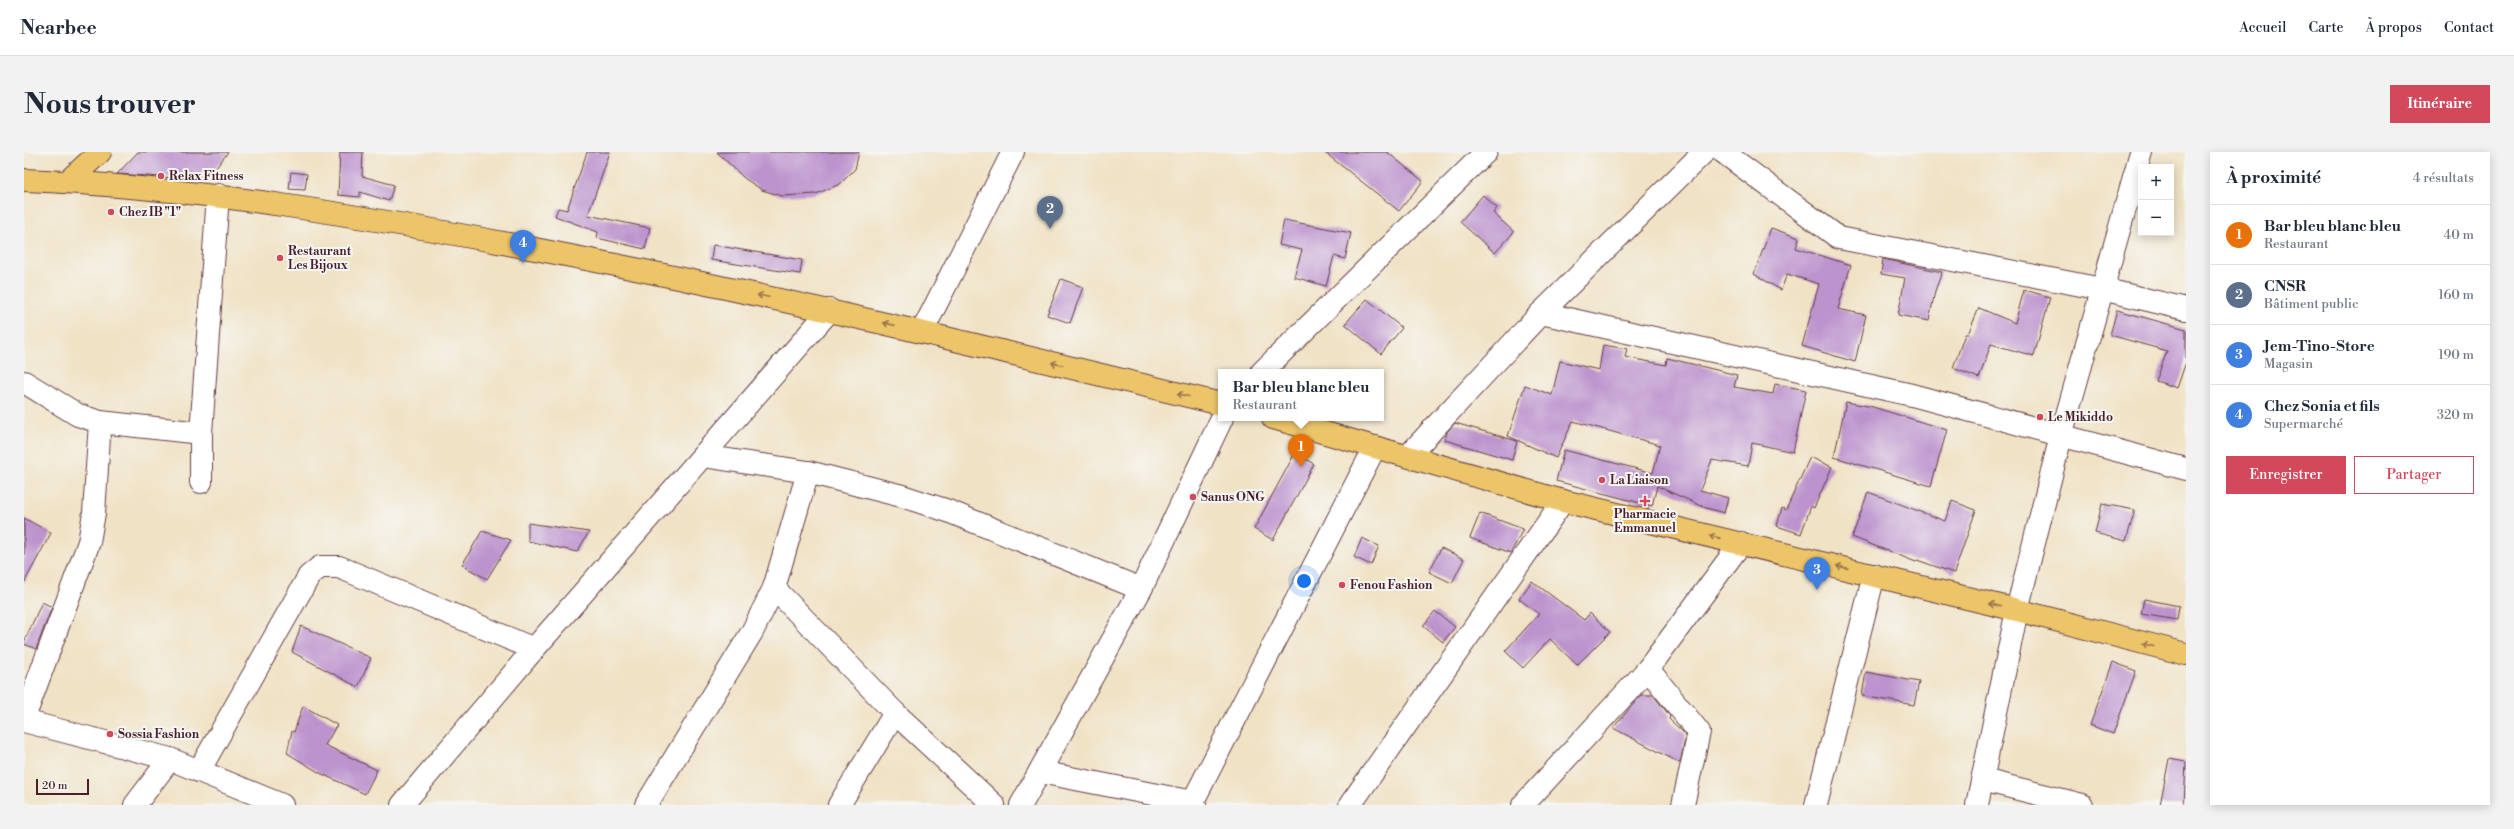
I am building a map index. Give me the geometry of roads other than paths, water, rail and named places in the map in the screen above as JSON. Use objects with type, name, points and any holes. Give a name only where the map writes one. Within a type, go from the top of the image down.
[{"type":"main road","points":[[67,182],[100,152]]},
{"type":"main road","points":[[24,180],[67,182],[218,196],[331,212],[446,232],[663,274],[830,310],[1218,403]]},
{"type":"main road","points":[[1284,421],[1563,501],[2018,610],[2186,654]]},
{"type":"street","points":[[922,332],[1013,152]]},
{"type":"street","points":[[1265,369],[1486,152]]},
{"type":"street","points":[[1408,456],[1541,313],[1704,152]]},
{"type":"street","points":[[1723,152],[1839,238],[2102,288],[2186,309]]},
{"type":"street","points":[[1977,805],[2018,610],[2061,436],[2141,152]]},
{"type":"street","points":[[201,482],[201,433],[218,196]]},
{"type":"street","points":[[402,805],[534,648],[704,456],[830,310]]},
{"type":"street","points":[[1541,313],[1912,395],[2186,469]]},
{"type":"street","points":[[24,382],[78,415],[100,422],[201,433]]},
{"type":"street","points":[[1021,805],[1141,589],[1221,421]]},
{"type":"street","points":[[24,718],[89,542],[94,513],[100,422]]},
{"type":"street","points":[[1040,772],[1193,804],[1375,447]]},
{"type":"street","points":[[704,456],[808,472],[902,496],[948,511],[1141,589]]},
{"type":"street","points":[[646,805],[752,632],[774,588],[808,472]]},
{"type":"street","points":[[1350,805],[1563,501]]},
{"type":"street","points":[[1523,805],[1648,670],[1741,543]]},
{"type":"street","points":[[199,771],[309,576],[320,567],[339,567],[534,648]]},
{"type":"street","points":[[1816,805],[1874,575]]},
{"type":"street","points":[[774,588],[895,713],[994,805]]},
{"type":"street","points":[[1648,670],[1698,732],[1683,805]]},
{"type":"street","points":[[839,805],[895,713]]},
{"type":"street","points":[[24,721],[170,759],[282,805]]},
{"type":"street","points":[[135,805],[170,759]]},
{"type":"street","points":[[1983,780],[2082,805]]},
{"type":"place","name":"Relax Fitness","points":[[161,176]]},
{"type":"place","name":"Chez IB \"1\"","points":[[111,212]]},
{"type":"place","name":"CNSR","points":[[1050,229]]},
{"type":"place","name":"Restaurant Les Bijoux","points":[[280,258]]},
{"type":"place","name":"Chez Sonia et fils","points":[[523,263]]},
{"type":"place","name":"Le Mikiddo","points":[[2040,417]]},
{"type":"place","name":"Bar bleu blanc bleu","points":[[1301,467]]},
{"type":"place","name":"La Liaison","points":[[1602,480]]},
{"type":"place","name":"Sanus ONG","points":[[1193,497]]},
{"type":"place","name":"Pharmacie Emmanuel","points":[[1645,501]]},
{"type":"place","name":"Fenou Fashion","points":[[1342,585]]},
{"type":"place","name":"Jem-Tino-Store","points":[[1817,590]]},
{"type":"place","name":"Sossia Fashion","points":[[110,734]]}]
